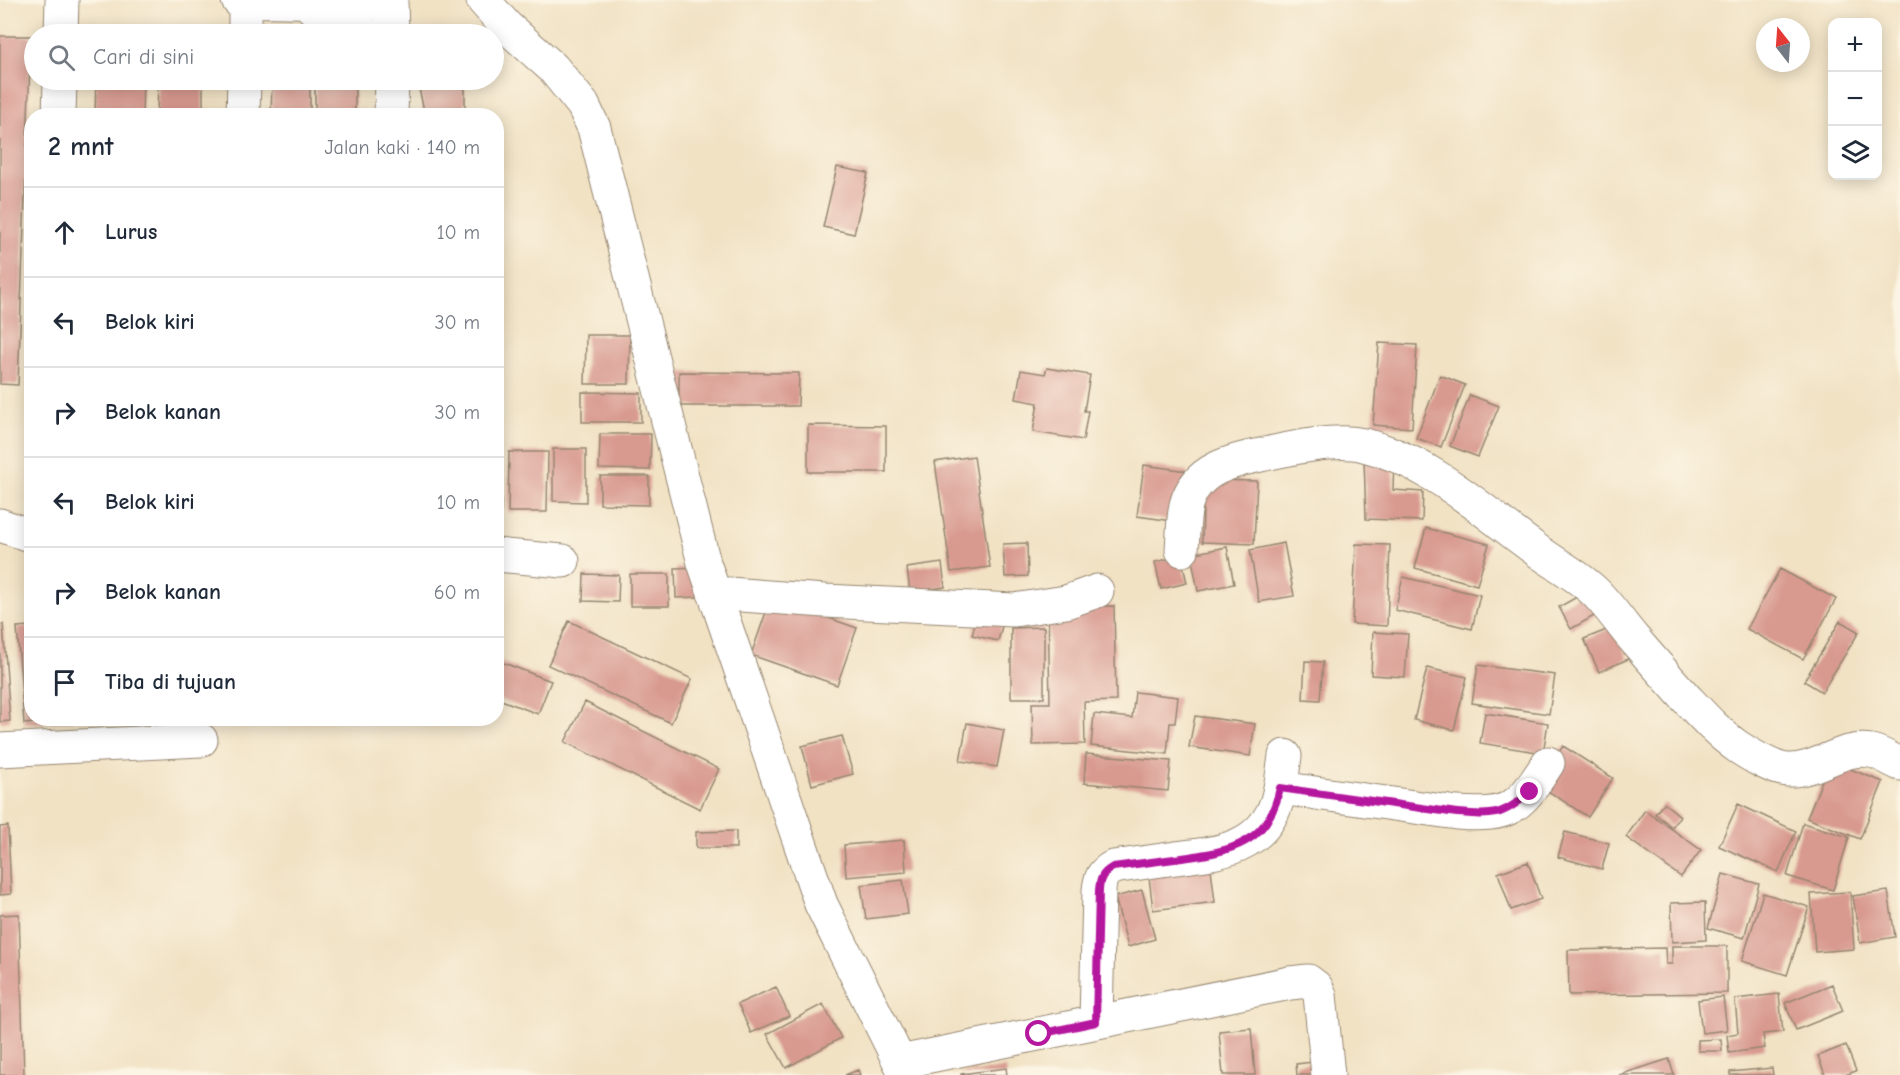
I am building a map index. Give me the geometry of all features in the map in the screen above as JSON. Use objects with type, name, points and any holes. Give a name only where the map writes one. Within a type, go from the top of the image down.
[{"type":"street","points":[[61,24],[62,0]]},
{"type":"street","points":[[238,0],[305,1],[391,13]]},
{"type":"street","points":[[244,24],[245,0]]},
{"type":"street","points":[[483,0],[506,26],[553,68],[583,105],[594,128],[699,545],[714,593],[821,904],[903,1069],[1096,1022],[1308,981],[1316,987],[1320,995],[1328,1075]]},
{"type":"street","points":[[305,1],[323,18],[335,24]]},
{"type":"street","points":[[59,108],[60,90]]},
{"type":"street","points":[[243,108],[244,90]]},
{"type":"street","points":[[391,108],[392,90]]},
{"type":"street","points":[[1182,550],[1186,507],[1192,489],[1199,480],[1216,468],[1234,461],[1292,448],[1327,444],[1362,444],[1391,453],[1432,473],[1576,576],[1596,593],[1709,724],[1737,747],[1766,763],[1787,770],[1824,762],[1848,753],[1869,750],[1900,764]]},
{"type":"street","points":[[0,525],[24,533]]},
{"type":"street","points":[[504,556],[563,561]]},
{"type":"street","points":[[714,593],[1014,610],[1066,602],[1097,591]]},
{"type":"street","points":[[0,750],[201,740]]},
{"type":"street","points":[[1096,1022],[1099,890],[1100,879],[1105,871],[1113,867],[1222,852],[1242,844],[1265,824],[1277,803],[1285,756]]},
{"type":"street","points":[[1280,788],[1485,815],[1502,813],[1513,807],[1530,792],[1548,763]]},
{"type":"building","points":[[0,36],[24,36],[24,90],[29,90],[28,108],[24,108],[24,224],[18,385],[0,384]]},
{"type":"building","points":[[96,90],[143,90],[142,108],[95,108]]},
{"type":"building","points":[[158,90],[203,90],[203,108],[157,108]]},
{"type":"building","points":[[272,90],[310,90],[310,108],[271,108]]},
{"type":"building","points":[[315,90],[355,90],[355,108],[315,108]]},
{"type":"building","points":[[419,90],[465,90],[465,108],[423,108]]},
{"type":"building","points":[[837,167],[868,173],[854,234],[823,227]]},
{"type":"building","points":[[586,335],[630,335],[629,384],[585,384]]},
{"type":"building","points":[[1379,343],[1417,345],[1412,428],[1373,425]]},
{"type":"building","points":[[1047,368],[1090,375],[1084,411],[1088,411],[1083,440],[1033,432],[1038,403],[1016,399],[1021,370],[1045,374]]},
{"type":"building","points":[[679,372],[799,373],[798,406],[679,406]]},
{"type":"building","points":[[1440,375],[1465,385],[1441,447],[1416,438]]},
{"type":"building","points":[[582,392],[641,393],[641,422],[582,422]]},
{"type":"building","points":[[1470,395],[1499,406],[1478,457],[1450,446]]},
{"type":"building","points":[[808,425],[886,426],[886,472],[808,472]]},
{"type":"building","points":[[600,434],[651,434],[650,470],[599,469]]},
{"type":"building","points":[[553,449],[586,449],[586,502],[553,501]]},
{"type":"building","points":[[509,452],[548,452],[547,512],[508,512]]},
{"type":"building","points":[[974,456],[990,567],[951,572],[935,462]]},
{"type":"building","points":[[1364,459],[1394,459],[1393,490],[1423,492],[1422,521],[1366,519]]},
{"type":"building","points":[[1144,465],[1187,471],[1180,522],[1137,516]]},
{"type":"building","points":[[600,476],[649,476],[649,505],[600,504]]},
{"type":"building","points":[[1204,480],[1257,481],[1254,544],[1202,542]]},
{"type":"building","points":[[1426,528],[1489,544],[1477,585],[1415,568]]},
{"type":"building","points":[[1027,543],[1028,576],[1005,577],[1003,544]]},
{"type":"building","points":[[1284,543],[1294,596],[1259,602],[1250,550]]},
{"type":"building","points":[[1356,544],[1390,545],[1387,626],[1352,624]]},
{"type":"building","points":[[1227,547],[1234,584],[1198,591],[1191,554]]},
{"type":"building","points":[[1181,556],[1187,583],[1161,589],[1155,562]]},
{"type":"building","points":[[942,563],[945,587],[910,592],[907,568]]},
{"type":"building","points":[[696,567],[697,597],[676,598],[675,568]]},
{"type":"building","points":[[1780,569],[1836,599],[1803,659],[1747,629]]},
{"type":"building","points":[[584,574],[619,575],[618,602],[583,601]]},
{"type":"building","points":[[630,574],[669,574],[669,606],[630,606]]},
{"type":"building","points":[[1403,577],[1480,595],[1472,629],[1395,610]]},
{"type":"building","points":[[1589,590],[1601,612],[1571,629],[1559,607]]},
{"type":"building","points":[[771,598],[857,628],[837,685],[751,655]]},
{"type":"building","points":[[1114,606],[1116,701],[1084,702],[1085,744],[1033,745],[1032,703],[1050,703],[1048,607]]},
{"type":"building","points":[[978,613],[1004,619],[998,641],[972,635]]},
{"type":"building","points":[[569,621],[692,679],[671,723],[548,665]]},
{"type":"building","points":[[1840,621],[1859,632],[1822,692],[1804,681]]},
{"type":"building","points":[[3,624],[10,721],[0,722],[0,625]]},
{"type":"building","points":[[17,627],[24,627],[24,724]]},
{"type":"building","points":[[1044,627],[1044,698],[1011,698],[1011,628]]},
{"type":"building","points":[[1614,627],[1628,659],[1599,672],[1584,639]]},
{"type":"building","points":[[1373,632],[1408,634],[1405,677],[1371,675]]},
{"type":"building","points":[[1305,661],[1323,662],[1320,700],[1303,699]]},
{"type":"building","points":[[504,663],[551,681],[538,714],[504,701]]},
{"type":"building","points":[[1478,665],[1555,675],[1549,714],[1472,703]]},
{"type":"building","points":[[1427,668],[1467,677],[1454,730],[1414,720]]},
{"type":"building","points":[[1135,692],[1178,697],[1175,723],[1170,723],[1167,754],[1091,746],[1094,714],[1132,718]]},
{"type":"building","points":[[585,702],[719,769],[700,809],[565,742]]},
{"type":"building","points":[[1485,713],[1548,723],[1543,753],[1480,743]]},
{"type":"building","points":[[1195,716],[1255,724],[1250,756],[1189,747]]},
{"type":"building","points":[[967,723],[1004,730],[997,767],[960,761]]},
{"type":"building","points":[[842,736],[853,774],[812,785],[802,746]]},
{"type":"building","points":[[1563,746],[1613,778],[1588,817],[1537,784]]},
{"type":"building","points":[[1086,754],[1171,761],[1168,791],[1084,783]]},
{"type":"building","points":[[1830,761],[1883,782],[1860,839],[1807,818]]},
{"type":"building","points":[[1664,803],[1680,816],[1672,827],[1655,814]]},
{"type":"building","points":[[1738,804],[1796,831],[1778,872],[1719,846]]},
{"type":"building","points":[[1645,810],[1701,850],[1681,877],[1626,837]]},
{"type":"building","points":[[1803,823],[1849,837],[1833,890],[1787,876]]},
{"type":"building","points":[[8,826],[11,894],[0,895],[0,827]]},
{"type":"building","points":[[736,831],[736,848],[696,848],[696,832]]},
{"type":"building","points":[[1565,832],[1609,843],[1602,869],[1558,857]]},
{"type":"building","points":[[904,840],[906,872],[846,877],[844,845]]},
{"type":"building","points":[[1210,861],[1215,902],[1153,910],[1148,869]]},
{"type":"building","points":[[1528,862],[1541,899],[1511,910],[1498,873]]},
{"type":"building","points":[[1723,874],[1759,884],[1744,938],[1708,928]]},
{"type":"building","points":[[903,880],[908,914],[866,919],[861,885]]},
{"type":"building","points":[[1142,890],[1155,939],[1128,947],[1115,897]]},
{"type":"building","points":[[1888,891],[1895,937],[1860,943],[1853,896]]},
{"type":"building","points":[[1850,892],[1854,949],[1815,952],[1811,894]]},
{"type":"building","points":[[1763,893],[1809,907],[1787,975],[1742,961]]},
{"type":"building","points":[[1705,902],[1706,940],[1672,942],[1671,903]]},
{"type":"building","points":[[19,914],[24,1075],[0,1075],[0,915]]},
{"type":"building","points":[[1672,946],[1727,946],[1727,993],[1569,995],[1568,950],[1665,948],[1666,964],[1672,964]]},
{"type":"building","points":[[1832,984],[1843,1011],[1796,1030],[1785,1003]]},
{"type":"building","points":[[776,987],[789,1016],[751,1033],[738,1004]]},
{"type":"building","points":[[1779,994],[1783,1032],[1763,1034],[1765,1048],[1729,1053],[1727,1035],[1738,1033],[1735,999]]},
{"type":"building","points":[[1723,997],[1727,1030],[1702,1033],[1698,1000]]},
{"type":"building","points":[[823,1004],[841,1038],[786,1068],[767,1034]]},
{"type":"building","points":[[1251,1028],[1255,1075],[1223,1075],[1219,1031]]},
{"type":"building","points":[[1721,1039],[1722,1051],[1698,1051],[1698,1040]]},
{"type":"building","points":[[1846,1045],[1856,1071],[1845,1075],[1825,1075],[1818,1056]]},
{"type":"building","points":[[1669,1059],[1674,1075],[1619,1075]]},
{"type":"building","points":[[1322,1061],[1324,1075],[1297,1075],[1296,1064]]},
{"type":"building","points":[[1006,1068],[1007,1075],[961,1075],[961,1074]]},
{"type":"building","points":[[1772,1068],[1773,1075],[1730,1075],[1730,1072]]},
{"type":"building","points":[[858,1070],[860,1075],[845,1075]]},
{"type":"route","points":[[1039,1034],[1096,1022],[1100,879],[1105,871],[1113,867],[1222,852],[1242,844],[1254,836],[1265,824],[1277,803],[1280,788],[1485,815],[1502,813],[1513,807],[1530,792]]}]
